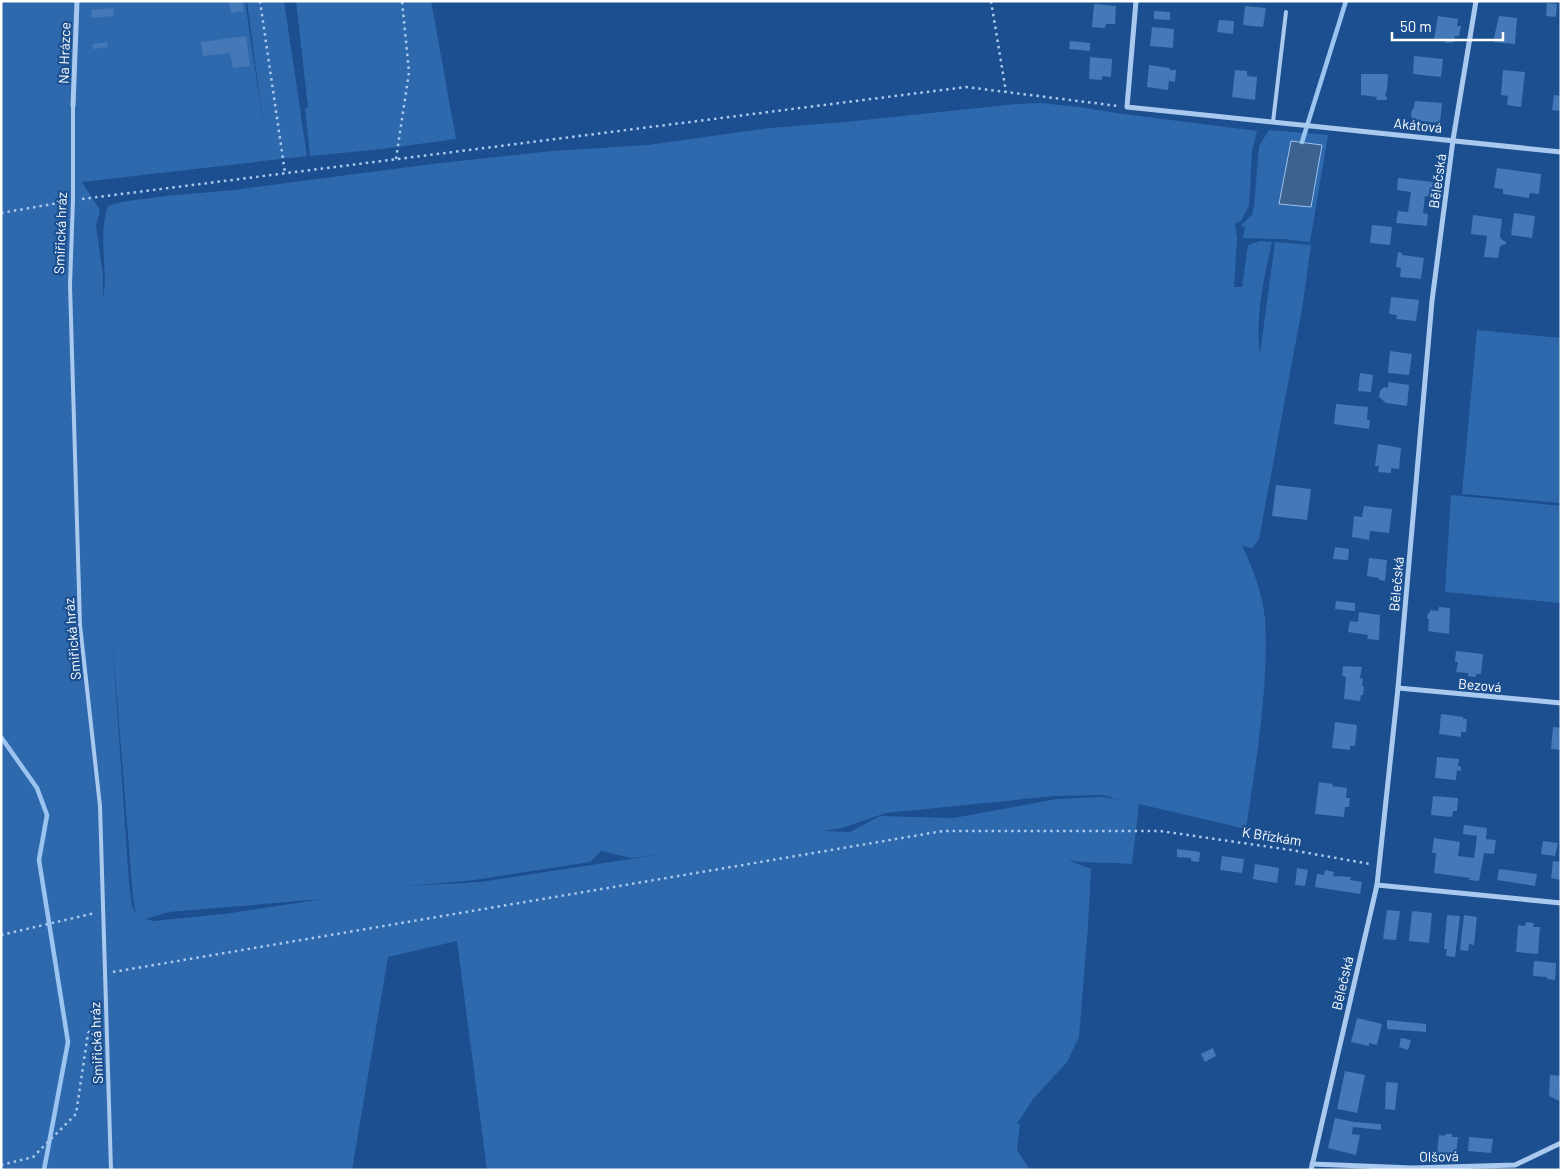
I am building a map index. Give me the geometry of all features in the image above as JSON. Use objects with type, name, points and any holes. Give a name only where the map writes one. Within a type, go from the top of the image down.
[{"type":"street","name":"Na Hrázce","points":[[73,106],[77,1]]},
{"type":"street","points":[[1127,107],[1136,1]]},
{"type":"street","name":"Bělečská","points":[[1311,1167],[1377,885],[1398,688],[1432,301],[1454,140],[1476,1]]},
{"type":"street","name":"Akátová","points":[[1127,107],[1561,152]]},
{"type":"street","name":"Bezová","points":[[1398,688],[1561,703]]},
{"type":"street","points":[[1377,885],[1561,903]]},
{"type":"street","name":"Olšová","points":[[1311,1167],[1413,1168],[1516,1165],[1561,1143]]},
{"type":"lane","points":[[1273,122],[1286,12]]},
{"type":"lane","name":"Smiřická hráz","points":[[73,106],[73,200],[70,286],[80,625],[100,806],[111,1170]]},
{"type":"path","points":[[260,1],[286,174]]},
{"type":"path","points":[[396,160],[409,72],[402,1]]},
{"type":"path","points":[[991,1],[1006,92]]},
{"type":"path","points":[[1,212],[73,200],[966,88],[1127,107]]},
{"type":"path","name":"K Břízkám","points":[[106,973],[943,831],[1160,831],[1291,850],[1379,866]]},
{"type":"path","points":[[1,935],[104,911]]},
{"type":"path","points":[[1,1165],[33,1157],[76,1114],[88,1033],[106,1012]]},
{"type":"shaded area","points":[[1,1],[245,1],[264,130],[247,1],[284,1],[307,156],[82,182],[100,210],[96,226],[103,275],[103,298],[105,275],[103,229],[105,218],[108,206],[121,202],[234,190],[432,164],[552,151],[648,145],[770,128],[1016,104],[1040,103],[1080,107],[1257,131],[1252,152],[1249,205],[1241,221],[1235,224],[1237,239],[1234,287],[1242,287],[1248,245],[1260,241],[1272,242],[1259,311],[1260,354],[1275,242],[1311,245],[1303,303],[1259,539],[1252,548],[1242,546],[1260,591],[1265,619],[1266,645],[1261,724],[1246,829],[1139,804],[1132,864],[1068,860],[1091,869],[1079,1037],[1067,1062],[1033,1099],[1017,1124],[1020,1124],[1017,1150],[1030,1170],[487,1170],[457,941],[388,957],[352,1170],[1,1170]],"holes":[[[112,636],[133,898],[136,913],[132,906]],[[1102,795],[1121,800],[1102,797],[1057,799],[953,818],[880,816],[850,832],[823,831],[842,828],[886,813],[1054,796]],[[601,851],[631,858],[656,855],[480,882],[409,886],[475,880],[590,862]],[[323,899],[224,914],[153,921],[145,919],[169,912]]]},
{"type":"shaded area","points":[[296,1],[431,1],[456,139],[310,156],[305,109],[308,107]]},
{"type":"shaded area","points":[[1269,130],[1328,135],[1310,242],[1243,238],[1245,228],[1241,225],[1252,215],[1254,206],[1259,146]],"holes":[[[1291,141],[1322,145],[1311,207],[1279,204]]]},
{"type":"shaded area","points":[[1291,141],[1322,145],[1311,207],[1279,204]]},
{"type":"shaded area","points":[[1477,330],[1561,338],[1561,503],[1462,494]]},
{"type":"shaded area","points":[[1451,495],[1561,506],[1561,603],[1445,592]]},
{"type":"building","points":[[229,1],[242,1],[244,11],[231,13]]},
{"type":"building","points":[[1547,3],[1557,4],[1556,17],[1546,16]]},
{"type":"building","points":[[1094,4],[1116,6],[1115,24],[1106,24],[1105,28],[1092,27]]},
{"type":"building","points":[[1245,6],[1266,8],[1263,27],[1243,25]]},
{"type":"building","points":[[113,8],[114,16],[92,18],[91,10]]},
{"type":"building","points":[[1154,11],[1170,12],[1170,20],[1154,19]]},
{"type":"building","points":[[1438,16],[1458,19],[1457,26],[1461,26],[1459,36],[1455,36],[1454,42],[1446,43],[1434,39]]},
{"type":"building","points":[[1499,16],[1517,18],[1515,44],[1493,42]]},
{"type":"building","points":[[1219,20],[1234,21],[1233,34],[1217,32]]},
{"type":"building","points":[[1152,27],[1174,29],[1173,48],[1150,46]]},
{"type":"building","points":[[246,36],[250,66],[233,68],[230,53],[203,56],[201,42]]},
{"type":"building","points":[[1070,41],[1090,43],[1090,51],[1069,49]]},
{"type":"building","points":[[107,42],[108,47],[93,49],[92,44]]},
{"type":"building","points":[[1414,56],[1443,59],[1441,77],[1413,74]]},
{"type":"building","points":[[1090,57],[1112,59],[1111,77],[1102,76],[1102,80],[1089,79]]},
{"type":"building","points":[[1149,65],[1176,70],[1175,82],[1169,81],[1168,90],[1147,87]]},
{"type":"building","points":[[1235,70],[1247,71],[1247,76],[1257,77],[1255,100],[1232,97]]},
{"type":"building","points":[[1503,70],[1525,72],[1521,107],[1507,105],[1508,96],[1501,95]]},
{"type":"building","points":[[1361,74],[1388,74],[1385,96],[1387,100],[1376,100],[1377,97],[1361,95]]},
{"type":"building","points":[[1554,95],[1561,96],[1560,111],[1552,110]]},
{"type":"building","points":[[1415,101],[1442,103],[1440,123],[1413,120],[1411,115]]},
{"type":"building","points":[[1497,168],[1541,174],[1539,194],[1530,193],[1529,198],[1503,194],[1503,189],[1494,188]]},
{"type":"building","points":[[1398,178],[1433,182],[1431,197],[1425,196],[1423,213],[1428,214],[1427,226],[1396,223],[1398,211],[1408,212],[1411,192],[1397,190]]},
{"type":"building","points":[[1514,213],[1535,216],[1532,238],[1511,235]]},
{"type":"building","points":[[1473,215],[1502,219],[1500,236],[1506,244],[1500,246],[1498,258],[1484,257],[1487,236],[1471,234]]},
{"type":"building","points":[[1372,225],[1392,227],[1390,245],[1370,243]]},
{"type":"building","points":[[1398,252],[1402,253],[1402,255],[1424,258],[1421,279],[1400,277],[1401,268],[1396,267]]},
{"type":"building","points":[[1391,297],[1419,300],[1416,321],[1396,319],[1397,315],[1389,314]]},
{"type":"building","points":[[1390,351],[1412,354],[1409,375],[1388,373]]},
{"type":"building","points":[[1360,373],[1373,375],[1371,392],[1358,391]]},
{"type":"building","points":[[1388,382],[1409,385],[1407,406],[1386,403],[1379,397],[1380,391],[1384,387],[1388,388]]},
{"type":"building","points":[[1336,404],[1368,407],[1367,420],[1370,420],[1369,429],[1334,424]]},
{"type":"building","points":[[1378,444],[1401,448],[1399,469],[1391,468],[1391,473],[1378,472],[1379,466],[1375,466]]},
{"type":"building","points":[[1276,485],[1311,489],[1307,520],[1272,516]]},
{"type":"building","points":[[1364,506],[1392,509],[1389,533],[1370,531],[1369,540],[1352,537],[1354,516],[1362,517]]},
{"type":"building","points":[[1335,547],[1349,549],[1348,560],[1333,559]]},
{"type":"building","points":[[1369,558],[1387,560],[1385,581],[1367,576]]},
{"type":"building","points":[[1336,601],[1355,603],[1355,611],[1335,609]]},
{"type":"building","points":[[1439,607],[1450,608],[1449,634],[1428,631],[1428,613],[1430,613],[1430,610],[1438,611]]},
{"type":"building","points":[[1359,612],[1380,615],[1379,640],[1367,639],[1368,635],[1348,632],[1350,621],[1358,622]]},
{"type":"building","points":[[1456,651],[1483,654],[1481,674],[1476,674],[1476,677],[1468,676],[1468,673],[1456,672],[1458,662],[1455,662]]},
{"type":"building","points":[[1343,666],[1362,667],[1360,678],[1363,679],[1362,686],[1364,686],[1360,701],[1344,699],[1346,677],[1342,676]]},
{"type":"building","points":[[1441,714],[1467,719],[1466,732],[1461,732],[1461,737],[1439,734]]},
{"type":"building","points":[[1335,722],[1357,725],[1355,746],[1350,746],[1350,750],[1332,748]]},
{"type":"building","points":[[1553,727],[1561,728],[1561,750],[1551,749]]},
{"type":"building","points":[[1437,757],[1459,759],[1458,766],[1461,767],[1461,771],[1457,770],[1456,780],[1435,778]]},
{"type":"building","points":[[1319,782],[1347,788],[1346,798],[1350,798],[1349,807],[1345,807],[1344,817],[1315,814]]},
{"type":"building","points":[[1433,796],[1458,798],[1457,811],[1453,811],[1452,817],[1431,815]]},
{"type":"building","points":[[1464,825],[1487,828],[1486,839],[1496,840],[1494,854],[1484,853],[1479,881],[1434,873],[1436,853],[1432,853],[1434,838],[1460,842],[1458,856],[1474,858],[1477,836],[1463,834]]},
{"type":"building","points":[[1543,841],[1558,843],[1555,856],[1541,854]]},
{"type":"building","points":[[1177,849],[1200,852],[1199,862],[1191,861],[1191,858],[1177,857]]},
{"type":"building","points":[[1222,856],[1244,859],[1242,873],[1220,870]]},
{"type":"building","points":[[1553,861],[1561,862],[1561,880],[1551,878]]},
{"type":"building","points":[[1255,864],[1279,868],[1277,883],[1253,879]]},
{"type":"building","points":[[1297,868],[1308,870],[1305,886],[1295,885]]},
{"type":"building","points":[[1499,869],[1537,874],[1535,886],[1497,880]]},
{"type":"building","points":[[1325,870],[1334,872],[1333,876],[1351,877],[1350,880],[1362,882],[1360,894],[1315,887],[1317,874],[1324,875]]},
{"type":"building","points":[[1387,910],[1400,911],[1396,940],[1383,939]]},
{"type":"building","points":[[1412,911],[1432,913],[1429,943],[1409,941]]},
{"type":"building","points":[[1447,915],[1460,916],[1455,957],[1446,956],[1447,949],[1444,949]]},
{"type":"building","points":[[1464,915],[1477,917],[1474,945],[1469,944],[1468,951],[1460,950]]},
{"type":"building","points":[[1526,922],[1534,923],[1533,927],[1540,927],[1538,954],[1516,952],[1518,925],[1525,926]]},
{"type":"building","points":[[1534,961],[1556,963],[1555,980],[1547,979],[1547,977],[1533,976]]},
{"type":"building","points":[[1357,1018],[1382,1024],[1377,1045],[1369,1043],[1369,1046],[1351,1042]]},
{"type":"building","points":[[1387,1020],[1426,1024],[1426,1032],[1387,1029]]},
{"type":"building","points":[[1401,1038],[1411,1040],[1408,1050],[1399,1047]]},
{"type":"building","points":[[1213,1048],[1216,1056],[1205,1062],[1201,1054]]},
{"type":"building","points":[[1345,1071],[1365,1075],[1357,1113],[1337,1109]]},
{"type":"building","points":[[1550,1075],[1561,1076],[1559,1101],[1549,1096]]},
{"type":"building","points":[[1386,1082],[1398,1083],[1395,1110],[1385,1109]]},
{"type":"building","points":[[1335,1118],[1354,1122],[1381,1124],[1381,1130],[1353,1127],[1352,1134],[1360,1135],[1356,1155],[1328,1148]]},
{"type":"building","points":[[1445,1134],[1452,1134],[1452,1137],[1458,1137],[1456,1155],[1437,1153],[1439,1135],[1445,1136]]},
{"type":"building","points":[[1469,1137],[1493,1139],[1491,1153],[1468,1151]]},
{"type":"waterway","points":[[1302,142],[1346,1]]},
{"type":"waterway","points":[[1,737],[37,788],[47,815],[39,860],[68,1042],[44,1170]]}]
